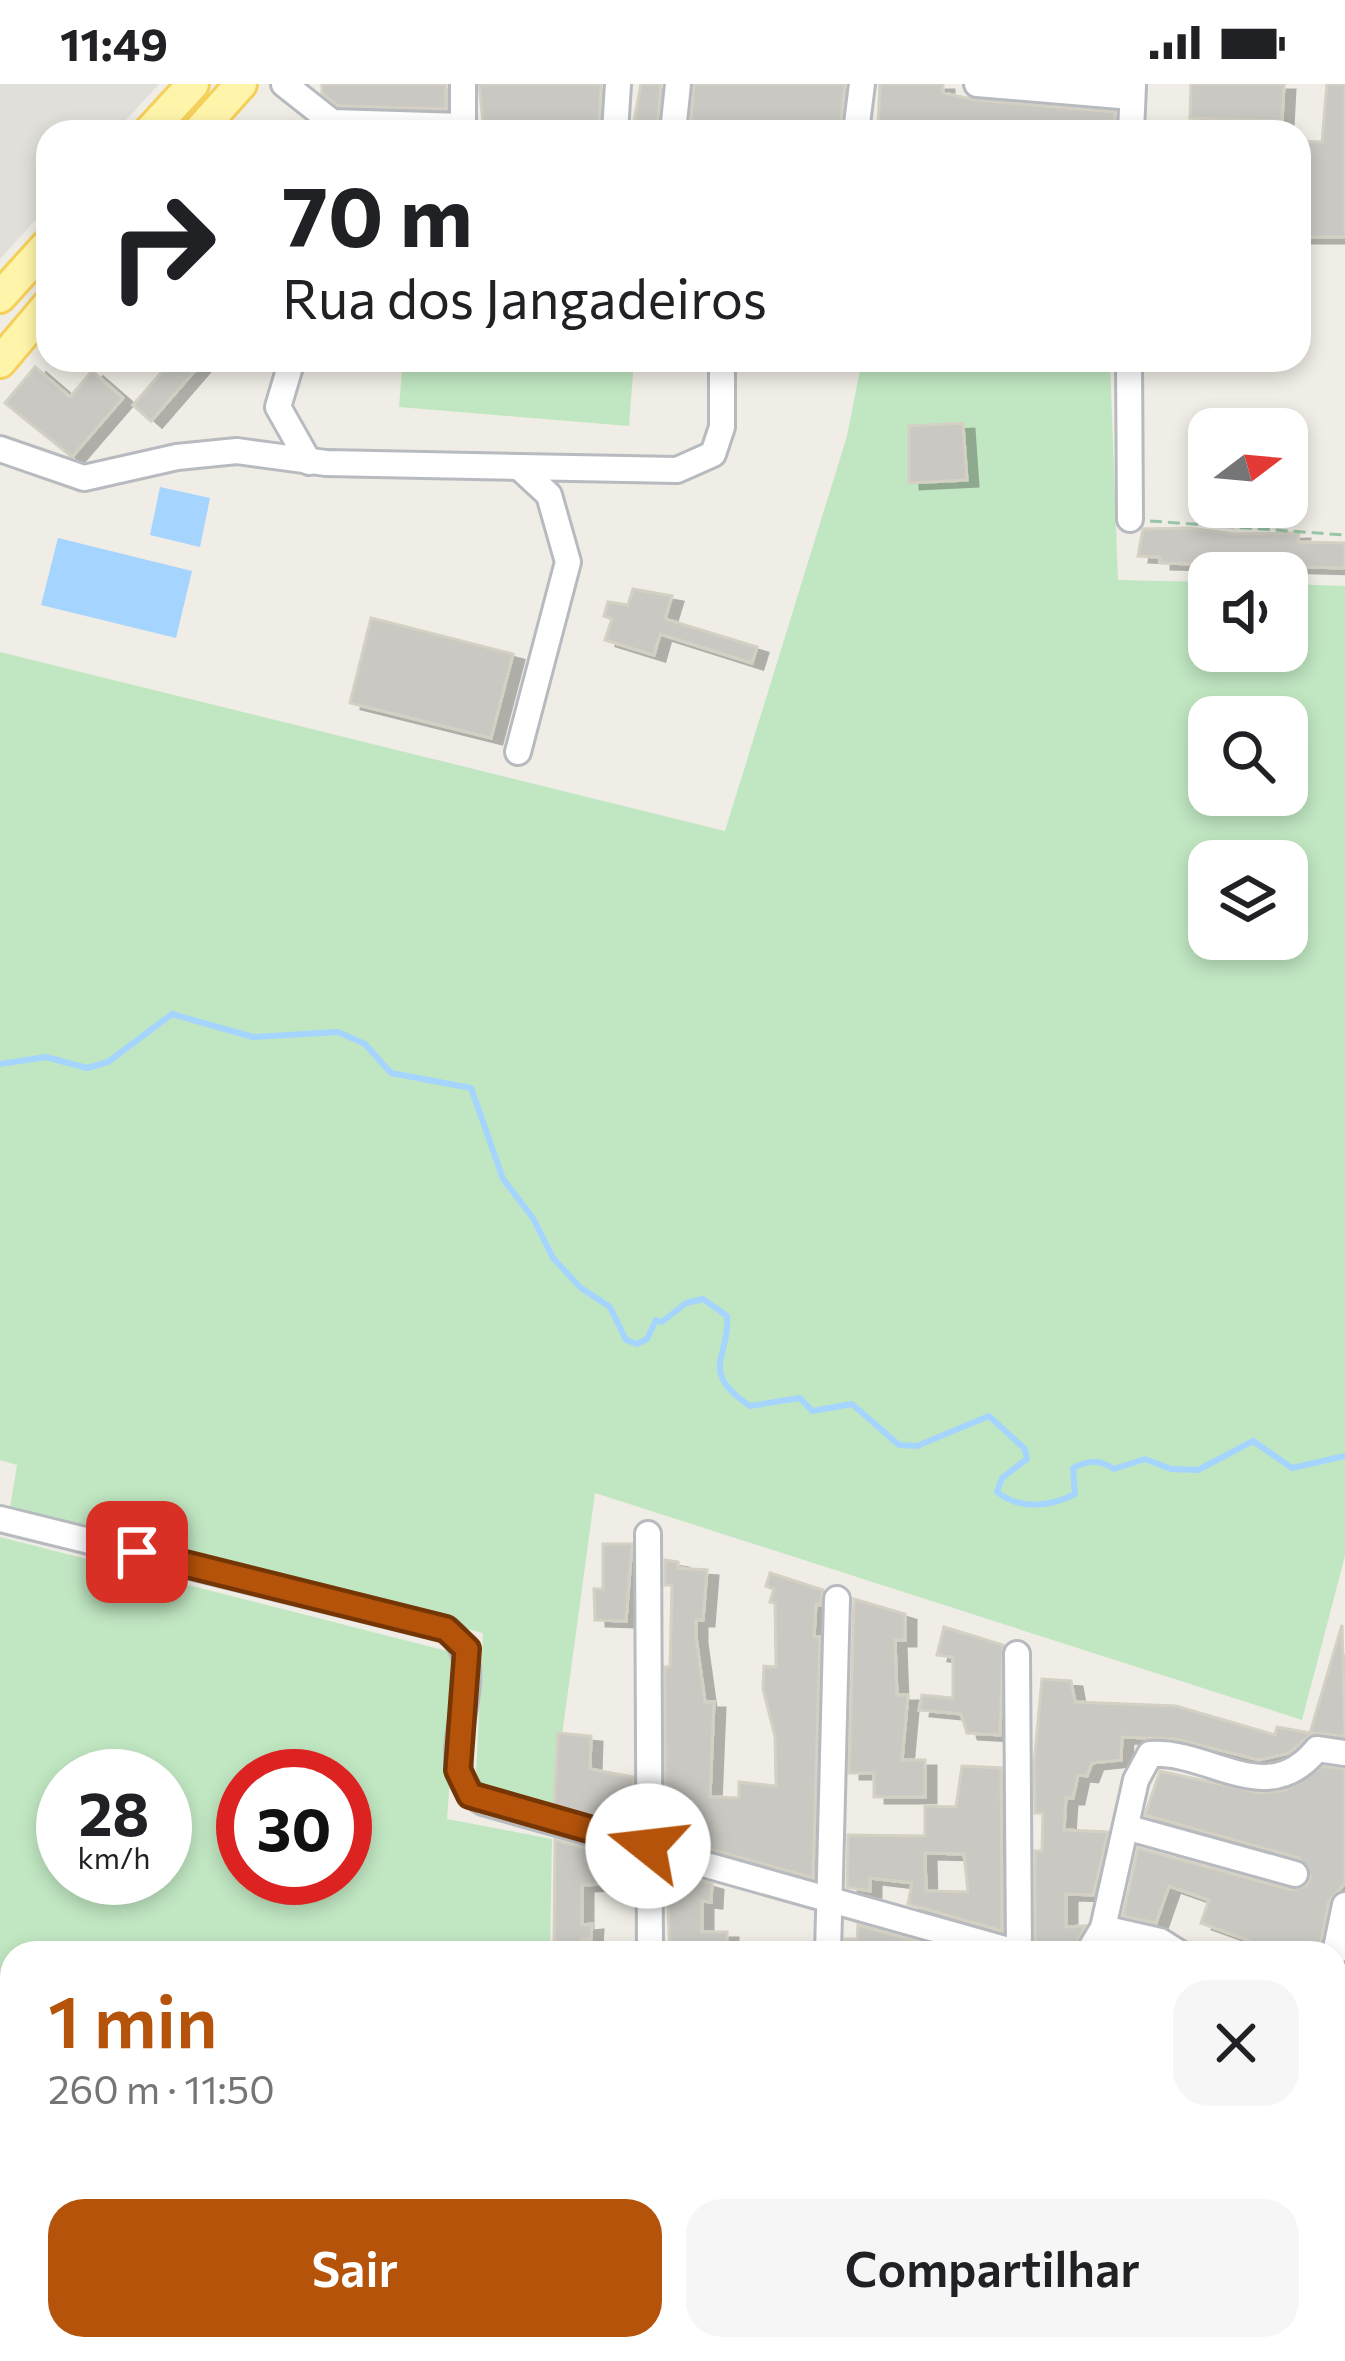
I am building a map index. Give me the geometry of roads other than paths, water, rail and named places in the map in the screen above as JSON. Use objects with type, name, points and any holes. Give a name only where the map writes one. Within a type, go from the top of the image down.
[{"type":"main road","points":[[160,120],[193,84]]},
{"type":"main road","points":[[210,120],[241,84]]},
{"type":"main road","points":[[0,297],[36,257]]},
{"type":"main road","points":[[0,362],[36,319]]},
{"type":"street","points":[[284,84],[329,120]]},
{"type":"street","points":[[463,84],[463,120]]},
{"type":"street","points":[[616,120],[618,84]]},
{"type":"street","points":[[674,120],[679,84]]},
{"type":"street","points":[[858,120],[862,84]]},
{"type":"street","points":[[977,84],[1132,91]]},
{"type":"street","points":[[288,372],[278,407],[309,462]]},
{"type":"street","points":[[0,449],[29,455],[84,478],[177,457],[237,451],[309,462],[677,470],[713,454],[722,427],[722,372]]},
{"type":"street","points":[[1129,372],[1130,519]]},
{"type":"street","points":[[0,432],[29,455]]},
{"type":"street","points":[[518,752],[568,562],[550,495],[522,470]]},
{"type":"street","points":[[0,1519],[446,1629],[467,1649],[458,1770],[470,1795],[976,1941]]},
{"type":"street","points":[[648,1534],[650,1941]]},
{"type":"street","points":[[828,1941],[837,1599]]},
{"type":"street","points":[[1017,1654],[1019,1941]]},
{"type":"street","points":[[1103,1928],[1142,1761],[1150,1754],[1274,1778],[1298,1770],[1317,1749],[1345,1753]]},
{"type":"street","points":[[1129,1828],[1295,1874]]},
{"type":"street","points":[[1338,1941],[1345,1905]]},
{"type":"street","points":[[1093,1941],[1103,1928],[1155,1941]]},
{"type":"water","points":[[160,487],[210,498],[200,547],[150,535]]},
{"type":"water","points":[[58,538],[192,571],[176,638],[41,605]]},
{"type":"waterway","points":[[0,1064],[46,1057],[87,1068],[108,1062],[172,1014],[253,1037],[338,1032],[365,1044],[391,1073],[471,1088],[503,1179],[533,1218],[553,1258],[581,1288],[610,1307],[626,1340],[637,1344],[647,1339],[656,1320],[662,1322],[686,1303],[703,1299],[727,1316],[720,1373],[734,1394],[750,1406],[800,1398],[812,1411],[852,1404],[899,1445],[917,1446],[989,1416],[1025,1449],[1027,1459],[1002,1478],[997,1492],[1015,1502],[1045,1504],[1075,1494],[1073,1468],[1089,1462],[1114,1469],[1145,1459],[1171,1469],[1198,1470],[1253,1441],[1292,1468],[1345,1456]]}]
